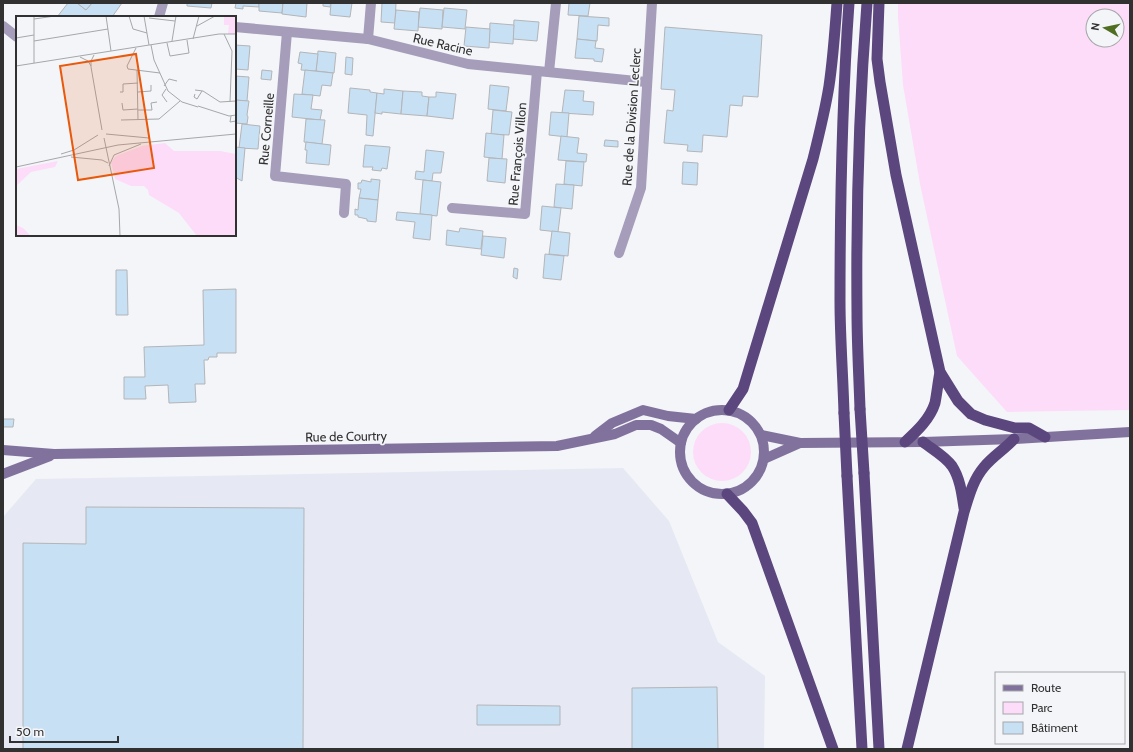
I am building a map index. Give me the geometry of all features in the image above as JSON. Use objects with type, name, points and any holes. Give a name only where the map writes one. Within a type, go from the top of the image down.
[{"type":"highway","points":[[729,410],[743,389],[813,159],[822,124],[829,86],[837,3]]},
{"type":"highway","points":[[849,3],[843,103],[840,302],[847,476],[862,749]]},
{"type":"highway","points":[[866,3],[858,161],[857,313],[860,409],[880,749]]},
{"type":"highway","points":[[879,3],[878,59],[880,82],[896,175],[940,372],[958,401],[970,414],[985,420],[1015,428],[1029,428],[1045,437]]},
{"type":"highway","points":[[905,442],[919,429],[935,403],[940,372]]},
{"type":"highway","points":[[908,749],[964,512],[970,493],[975,480],[984,467],[1014,439]]},
{"type":"highway","points":[[923,442],[942,456],[951,466],[958,478],[962,492],[964,512]]},
{"type":"highway","points":[[727,494],[752,523],[833,749]]},
{"type":"main road","points":[[592,439],[612,423],[642,410],[668,416],[696,419]]},
{"type":"main road","points":[[717,410],[729,410],[748,418],[755,425],[764,442],[764,459],[761,469],[755,479],[747,486],[738,491],[727,494],[715,493],[703,489],[689,478],[684,470],[680,454],[681,443],[689,427],[696,419],[706,413],[717,410]]},
{"type":"main road","name":"Rue de Courtry","points":[[3,450],[54,454],[557,446],[615,434],[636,425],[651,425],[665,431],[681,443]]},
{"type":"main road","points":[[761,435],[800,443],[923,442],[1014,439],[1130,432]]},
{"type":"main road","points":[[764,459],[800,443]]},
{"type":"main road","points":[[3,474],[54,454]]},
{"type":"street","points":[[159,16],[163,3]]},
{"type":"street","points":[[368,39],[371,3]]},
{"type":"street","points":[[549,72],[556,3]]},
{"type":"street","name":"Rue de la Division Leclerc","points":[[620,253],[641,188],[646,82],[652,3]]},
{"type":"street","points":[[3,26],[16,36]]},
{"type":"street","name":"Rue Racine","points":[[236,27],[368,39],[468,64],[646,82]]},
{"type":"street","name":"Rue Corneille","points":[[287,32],[274,176],[346,184],[344,213]]},
{"type":"street","name":"Rue François Villon","points":[[452,208],[525,214],[538,71]]},
{"type":"shaded area","points":[[623,468],[669,521],[718,642],[765,676],[764,749],[3,749],[3,517],[36,479]]},
{"type":"green space","points":[[898,3],[1130,3],[1130,410],[1007,412],[957,356],[920,184],[903,85]]},
{"type":"green space","points":[[722,423],[738,428],[746,436],[751,452],[746,468],[738,476],[722,481],[706,476],[698,468],[693,452],[698,436],[706,428]]},
{"type":"building","points":[[68,3],[77,3],[86,10],[92,3],[122,3],[113,16],[58,16]]},
{"type":"building","points":[[77,3],[92,3],[86,10]]},
{"type":"building","points":[[187,3],[212,3],[211,8],[187,6]]},
{"type":"building","points":[[236,3],[259,3],[259,7],[243,6],[243,9],[235,8]]},
{"type":"building","points":[[259,3],[283,3],[282,13],[259,11]]},
{"type":"building","points":[[283,3],[307,3],[306,17],[282,14]]},
{"type":"building","points":[[323,3],[331,3],[330,7],[323,6]]},
{"type":"building","points":[[331,3],[352,3],[350,17],[330,15]]},
{"type":"building","points":[[382,3],[396,3],[395,23],[381,22]]},
{"type":"building","points":[[569,3],[590,3],[588,16],[568,15]]},
{"type":"building","points":[[420,8],[443,10],[442,29],[418,27]]},
{"type":"building","points":[[444,8],[467,10],[465,29],[442,27]]},
{"type":"building","points":[[396,10],[419,12],[418,31],[394,29]]},
{"type":"building","points":[[579,16],[609,18],[609,26],[598,25],[597,41],[577,39]]},
{"type":"building","points":[[514,20],[539,22],[537,41],[513,39]]},
{"type":"building","points":[[490,23],[514,25],[513,44],[489,42]]},
{"type":"building","points":[[466,27],[490,29],[489,48],[464,46]]},
{"type":"building","points":[[665,27],[762,35],[758,97],[743,96],[742,106],[730,105],[727,137],[703,135],[702,152],[687,151],[688,145],[664,143],[667,110],[673,111],[675,90],[661,89]]},
{"type":"building","points":[[577,39],[596,41],[595,48],[604,49],[602,62],[594,61],[594,59],[575,58]]},
{"type":"building","points":[[236,45],[250,46],[248,70],[236,69]]},
{"type":"building","points":[[318,51],[336,53],[334,73],[316,71]]},
{"type":"building","points":[[300,52],[318,54],[316,71],[301,70],[302,64],[298,63]]},
{"type":"building","points":[[346,57],[353,58],[352,75],[345,74]]},
{"type":"building","points":[[262,70],[272,71],[271,80],[261,79]]},
{"type":"building","points":[[305,70],[333,73],[331,86],[322,85],[320,96],[302,94]]},
{"type":"building","points":[[236,76],[249,77],[247,101],[236,100]]},
{"type":"building","points":[[490,85],[509,87],[506,111],[488,109]]},
{"type":"building","points":[[350,88],[370,90],[370,92],[377,93],[373,136],[366,135],[367,115],[348,113]]},
{"type":"building","points":[[384,89],[403,91],[401,114],[382,112],[382,114],[375,113],[377,93],[384,94]]},
{"type":"building","points":[[565,90],[584,91],[583,101],[594,102],[593,115],[562,113]]},
{"type":"building","points":[[403,91],[422,92],[422,96],[429,97],[427,116],[401,114]]},
{"type":"building","points":[[436,92],[456,94],[453,119],[427,116],[429,97],[436,97]]},
{"type":"building","points":[[294,94],[313,95],[311,109],[322,110],[320,120],[292,117]]},
{"type":"building","points":[[236,100],[249,101],[247,124],[236,123]]},
{"type":"building","points":[[493,110],[512,112],[509,135],[491,134]]},
{"type":"building","points":[[551,112],[569,113],[567,137],[549,135]]},
{"type":"building","points":[[306,119],[325,120],[322,144],[304,142]]},
{"type":"building","points":[[242,124],[260,126],[258,149],[239,148]]},
{"type":"building","points":[[486,133],[504,135],[502,159],[484,157]]},
{"type":"building","points":[[561,136],[579,138],[577,153],[587,154],[586,162],[558,160]]},
{"type":"building","points":[[605,140],[618,141],[618,147],[604,146]]},
{"type":"building","points":[[306,142],[331,145],[329,165],[306,163]]},
{"type":"building","points":[[365,145],[390,147],[387,169],[382,168],[381,171],[372,170],[373,167],[363,167]]},
{"type":"building","points":[[236,147],[245,148],[242,181],[236,178]]},
{"type":"building","points":[[426,150],[444,152],[441,173],[433,173],[432,181],[415,179],[416,171],[424,172]]},
{"type":"building","points":[[489,158],[507,159],[505,183],[487,181]]},
{"type":"building","points":[[566,161],[584,162],[582,186],[564,184]]},
{"type":"building","points":[[683,162],[698,163],[697,185],[682,184]]},
{"type":"building","points":[[371,179],[380,180],[378,200],[359,198],[361,189],[358,189],[358,183],[361,183],[362,180],[371,182]]},
{"type":"building","points":[[423,180],[441,182],[437,216],[420,214]]},
{"type":"building","points":[[556,184],[574,185],[572,209],[554,207]]},
{"type":"building","points":[[359,198],[378,200],[376,222],[367,221],[367,219],[355,215],[355,209],[358,210]]},
{"type":"building","points":[[542,206],[561,208],[558,232],[540,230]]},
{"type":"building","points":[[397,212],[432,215],[430,240],[413,238],[415,222],[396,220]]},
{"type":"building","points":[[460,228],[483,231],[481,249],[446,245],[447,230],[459,232]]},
{"type":"building","points":[[552,231],[570,233],[568,256],[549,254]]},
{"type":"building","points":[[483,236],[506,238],[504,258],[481,255]]},
{"type":"building","points":[[545,254],[564,256],[561,280],[543,278]]},
{"type":"building","points":[[514,268],[518,269],[517,279],[513,277]]},
{"type":"building","points":[[116,270],[127,270],[128,315],[116,315]]},
{"type":"building","points":[[236,289],[236,353],[217,353],[217,357],[209,357],[208,360],[204,360],[205,384],[195,384],[196,402],[169,403],[168,385],[145,386],[146,399],[124,399],[124,377],[145,377],[144,347],[204,345],[203,290]]},
{"type":"building","points":[[3,419],[14,419],[13,427],[3,427]]},
{"type":"building","points":[[86,507],[304,508],[303,749],[23,749],[23,543],[86,544]]},
{"type":"building","points":[[717,687],[718,749],[632,749],[632,688]]},
{"type":"building","points":[[477,705],[560,706],[560,725],[477,725]]}]
